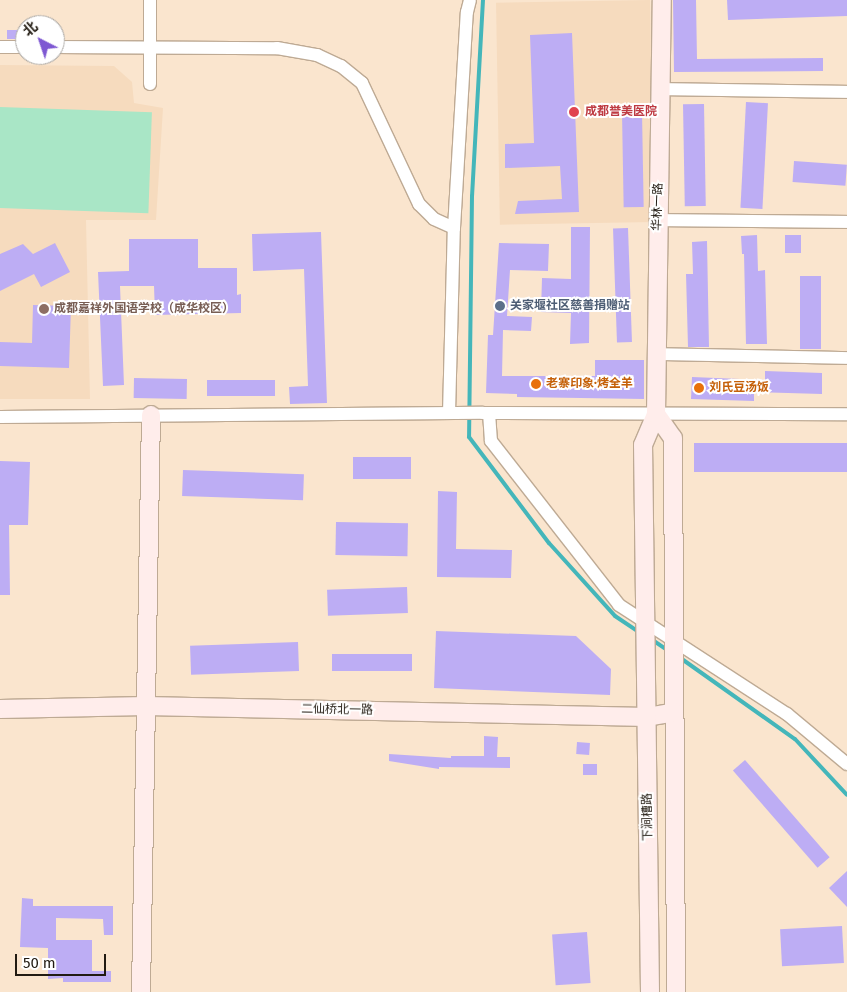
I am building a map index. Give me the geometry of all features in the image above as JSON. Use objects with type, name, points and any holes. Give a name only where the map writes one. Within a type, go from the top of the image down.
[{"type":"street","points":[[150,0],[150,84]]},
{"type":"street","points":[[452,413],[454,228],[467,12],[470,0]]},
{"type":"street","name":"华林一路","points":[[656,414],[657,220],[662,89],[662,0]]},
{"type":"street","points":[[0,47],[15,48]]},
{"type":"street","points":[[65,48],[277,48],[317,56],[341,66],[362,83],[419,204],[434,219],[454,228]]},
{"type":"street","points":[[662,89],[847,92]]},
{"type":"street","points":[[657,220],[847,222]]},
{"type":"street","points":[[656,354],[847,358]]},
{"type":"street","points":[[0,417],[452,413],[847,414]]},
{"type":"street","points":[[486,413],[491,441],[619,605],[646,631],[674,650],[786,714],[847,764]]},
{"type":"street","points":[[656,414],[673,438],[676,992]]},
{"type":"street","name":"下涧槽路","points":[[650,992],[643,445],[656,414]]},
{"type":"street","points":[[141,992],[151,416]]},
{"type":"street","name":"二仙桥北一路","points":[[0,709],[146,706],[647,717],[674,712]]},
{"type":"shaded area","name":"成都誉美医院","points":[[650,0],[654,222],[500,225],[496,3]]},
{"type":"shaded area","name":"成都嘉祥外国语学校（成华校区）","points":[[0,65],[114,66],[132,82],[134,103],[163,108],[156,220],[86,220],[90,399],[0,399]]},
{"type":"green space","points":[[0,107],[152,112],[148,213],[0,208]]},
{"type":"building","points":[[673,0],[696,0],[697,59],[823,58],[823,71],[674,72]]},
{"type":"building","points":[[727,0],[847,0],[847,16],[728,20]]},
{"type":"building","points":[[7,30],[15,30],[15,39],[7,39]]},
{"type":"building","name":"成都誉美医院","points":[[572,33],[579,212],[515,214],[518,201],[562,199],[560,166],[505,168],[505,144],[534,143],[530,35]]},
{"type":"building","points":[[746,102],[768,103],[762,209],[740,208]]},
{"type":"building","points":[[683,104],[704,104],[706,206],[685,206]]},
{"type":"building","points":[[622,112],[642,112],[644,207],[624,207]]},
{"type":"building","points":[[794,161],[847,165],[845,186],[793,182]]},
{"type":"building","points":[[571,227],[590,227],[589,343],[570,344],[571,313],[541,312],[542,278],[571,279]]},
{"type":"building","points":[[628,228],[632,342],[617,342],[613,229]]},
{"type":"building","points":[[321,232],[327,403],[290,404],[289,387],[308,386],[304,269],[253,271],[252,234]]},
{"type":"building","points":[[757,235],[758,271],[765,270],[767,344],[746,344],[744,254],[742,254],[741,236]]},
{"type":"building","points":[[785,235],[801,235],[801,253],[785,253]]},
{"type":"building","points":[[129,239],[198,239],[198,268],[237,268],[237,295],[241,294],[241,313],[155,315],[154,286],[120,286],[124,385],[103,386],[98,272],[129,271]]},
{"type":"building","points":[[707,241],[709,347],[688,347],[686,274],[693,274],[692,242]]},
{"type":"building","points":[[55,243],[70,272],[41,287],[34,274],[0,291],[0,254],[23,244],[33,254]]},
{"type":"building","points":[[499,243],[549,244],[548,271],[510,270],[507,316],[532,317],[531,331],[503,330],[502,376],[595,376],[595,360],[644,360],[644,399],[517,397],[517,394],[486,393],[488,335],[493,335]]},
{"type":"building","points":[[800,276],[821,276],[821,349],[800,349]]},
{"type":"building","points":[[33,305],[71,306],[69,368],[0,366],[0,342],[32,343]]},
{"type":"building","points":[[765,371],[822,373],[822,394],[754,392],[754,401],[691,399],[692,377],[765,380]]},
{"type":"building","points":[[134,378],[187,379],[187,399],[134,398]]},
{"type":"building","points":[[207,380],[275,380],[275,396],[207,396]]},
{"type":"building","points":[[694,443],[847,443],[847,472],[694,472]]},
{"type":"building","points":[[353,457],[411,457],[411,479],[353,479]]},
{"type":"building","points":[[0,461],[30,462],[28,525],[9,525],[10,595],[0,595]]},
{"type":"building","points":[[183,470],[304,474],[303,500],[182,496]]},
{"type":"building","points":[[438,491],[457,492],[456,549],[512,550],[511,578],[437,577]]},
{"type":"building","points":[[336,522],[408,523],[407,556],[335,555]]},
{"type":"building","points":[[407,587],[408,613],[328,616],[327,590]]},
{"type":"building","points":[[436,631],[576,636],[611,669],[610,695],[434,688]]},
{"type":"building","points":[[298,642],[299,671],[191,675],[190,646]]},
{"type":"building","points":[[332,654],[412,654],[412,671],[332,671]]},
{"type":"building","points":[[484,736],[498,737],[497,757],[510,757],[510,768],[439,767],[439,769],[389,761],[389,754],[451,758],[451,756],[484,756]]},
{"type":"building","points":[[577,742],[590,743],[589,755],[576,754]]},
{"type":"building","points":[[745,760],[830,857],[818,868],[733,770]]},
{"type":"building","points":[[583,764],[597,764],[597,775],[583,775]]},
{"type":"building","points":[[847,871],[847,907],[829,888]]},
{"type":"building","points":[[22,898],[33,899],[33,906],[113,906],[113,935],[104,935],[103,919],[56,918],[56,940],[92,940],[92,971],[111,971],[111,982],[63,982],[63,978],[48,979],[48,948],[20,947]]},
{"type":"building","points":[[842,926],[844,963],[782,966],[780,929]]},
{"type":"building","points":[[587,932],[591,983],[556,985],[552,934]]},
{"type":"waterway","points":[[483,0],[472,196],[469,437],[549,543],[615,616],[639,632]]},
{"type":"waterway","points":[[651,639],[669,651]]},
{"type":"waterway","points":[[679,657],[795,739],[847,795]]},
{"type":"place","name":"成都誉美医院","points":[[574,112]]},
{"type":"place","name":"关家堰社区慈善捐赠站","points":[[500,306]]},
{"type":"place","name":"成都嘉祥外国语学校（成华校区）","points":[[44,309]]},
{"type":"place","name":"老寨印象·烤全羊","points":[[536,384]]},
{"type":"place","name":"刘氏豆汤饭","points":[[699,388]]}]
